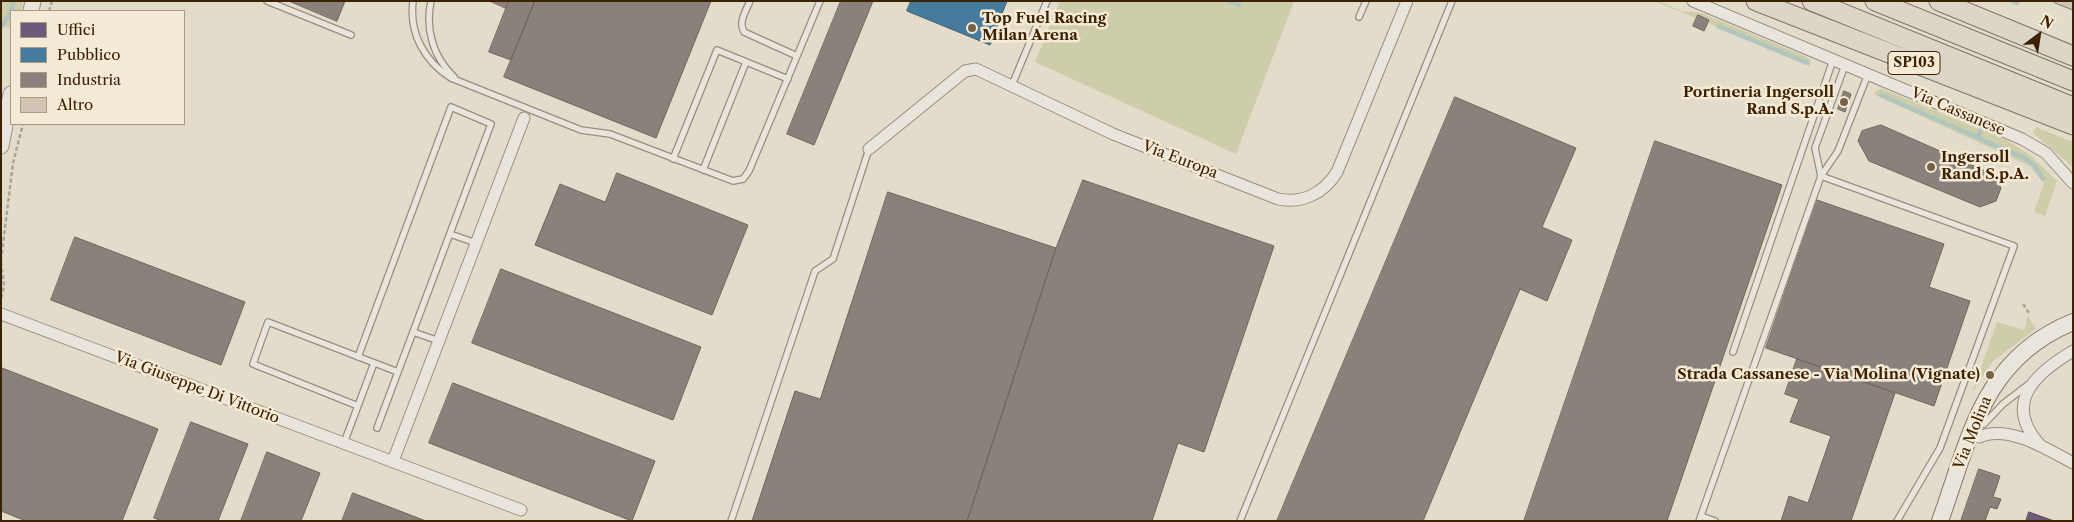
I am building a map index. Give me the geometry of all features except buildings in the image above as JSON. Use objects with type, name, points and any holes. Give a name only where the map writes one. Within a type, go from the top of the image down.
[{"type":"highway","name":"SP103","points":[[1756,1],[2073,125]]},
{"type":"highway","name":"SP103","points":[[1812,1],[2073,107]]},
{"type":"highway","name":"SP103","points":[[1875,1],[2073,81]]},
{"type":"highway","points":[[1939,1],[2073,56]]},
{"type":"main road","name":"Via Molina","points":[[1940,521],[1977,418],[1997,380],[2014,360],[2034,343],[2073,322]]},
{"type":"main road","name":"Via Molina","points":[[1949,521],[1981,431],[1998,395],[2020,367],[2039,350],[2058,337],[2073,332]]},
{"type":"street","name":"Via Europa","points":[[868,150],[967,70],[972,69],[984,72],[1114,134],[1278,199],[1298,200],[1321,191],[1337,172],[1407,1]]},
{"type":"street","name":"Via Cassanese","points":[[1693,1],[2022,138],[2046,153],[2073,183]]},
{"type":"street","points":[[1,146],[10,99]]},
{"type":"street","points":[[393,461],[524,118]]},
{"type":"street","name":"Via Giuseppe Di Vittorio","points":[[1,314],[521,510]]},
{"type":"street","name":"Via Molina","points":[[2041,446],[2029,430],[2023,411],[2026,394],[2035,380],[2049,366],[2073,351]]},
{"type":"street","name":"Via Molina","points":[[1981,431],[2000,433],[2041,446],[2073,463]]},
{"type":"lane","points":[[268,1],[351,35]]},
{"type":"lane","points":[[413,1],[414,28],[422,49],[436,67],[460,81],[581,130],[610,134],[733,181],[746,176],[820,1]]},
{"type":"lane","points":[[431,1],[429,23],[434,46],[443,64],[460,81]]},
{"type":"lane","points":[[750,1],[742,22],[741,28],[744,32],[797,56]]},
{"type":"lane","points":[[1012,85],[1046,1]]},
{"type":"lane","points":[[1359,17],[1366,1]]},
{"type":"lane","points":[[1240,521],[1452,1]]},
{"type":"lane","points":[[673,158],[717,50],[788,79]]},
{"type":"lane","points":[[1733,352],[1833,60]]},
{"type":"lane","points":[[703,170],[746,62]]},
{"type":"lane","points":[[1820,176],[1815,148],[1845,65]]},
{"type":"lane","points":[[1715,521],[1700,518],[1820,176],[1838,151],[1868,74]]},
{"type":"lane","points":[[358,357],[451,107],[490,124],[377,428]]},
{"type":"lane","points":[[731,521],[815,271],[832,259],[868,150]]},
{"type":"lane","points":[[1820,176],[2014,246],[1940,448],[1897,521]]},
{"type":"lane","points":[[450,234],[476,243]]},
{"type":"lane","points":[[358,406],[253,364],[268,322],[398,372]]},
{"type":"lane","points":[[413,332],[439,341]]},
{"type":"lane","points":[[344,443],[374,363]]},
{"type":"lane","points":[[1981,431],[2003,404],[2035,380]]},
{"type":"path","points":[[1,298],[4,286],[1,261],[14,163],[23,125]]},
{"type":"path","points":[[2023,304],[2029,313]]},
{"type":"green space","points":[[1,1],[23,1],[21,10],[10,10],[10,29],[1,25]]},
{"type":"green space","points":[[1060,1],[1294,1],[1236,154],[1035,62]]},
{"type":"green space","points":[[1654,1],[1659,1],[1681,11],[1701,13],[1805,56],[1811,61],[1810,66],[1708,23],[1709,20],[1698,15],[1696,18]]},
{"type":"green space","points":[[1882,89],[2008,141],[2031,156],[2057,181],[2045,216],[2034,212],[2044,183],[2030,166],[1873,94],[1877,90]]},
{"type":"green space","points":[[2036,127],[2073,142],[2073,167],[2033,133]]},
{"type":"green space","points":[[2028,316],[2036,329],[1993,361],[1972,393],[1997,322],[2024,330]]},
{"type":"waterway","points":[[11,10],[14,1]]},
{"type":"waterway","points":[[1229,1],[1239,5]]},
{"type":"waterway","points":[[2012,1],[2017,3]]},
{"type":"waterway","points":[[1,27],[10,14]]},
{"type":"waterway","points":[[1718,26],[1807,63]]},
{"type":"waterway","points":[[1881,95],[2024,158],[2034,165],[2043,179]]},
{"type":"waterway","points":[[1978,137],[1981,129]]},
{"type":"place","name":"Top Fuel Racing Milan Arena","points":[[972,28]]},
{"type":"place","name":"Portineria Ingersoll Rand S.p.A.","points":[[1844,102]]},
{"type":"place","name":"Ingersoll Rand S.p.A.","points":[[1931,167]]},
{"type":"place","name":"Strada Cassanese - Via Molina (Vignate)","points":[[1990,375]]}]
